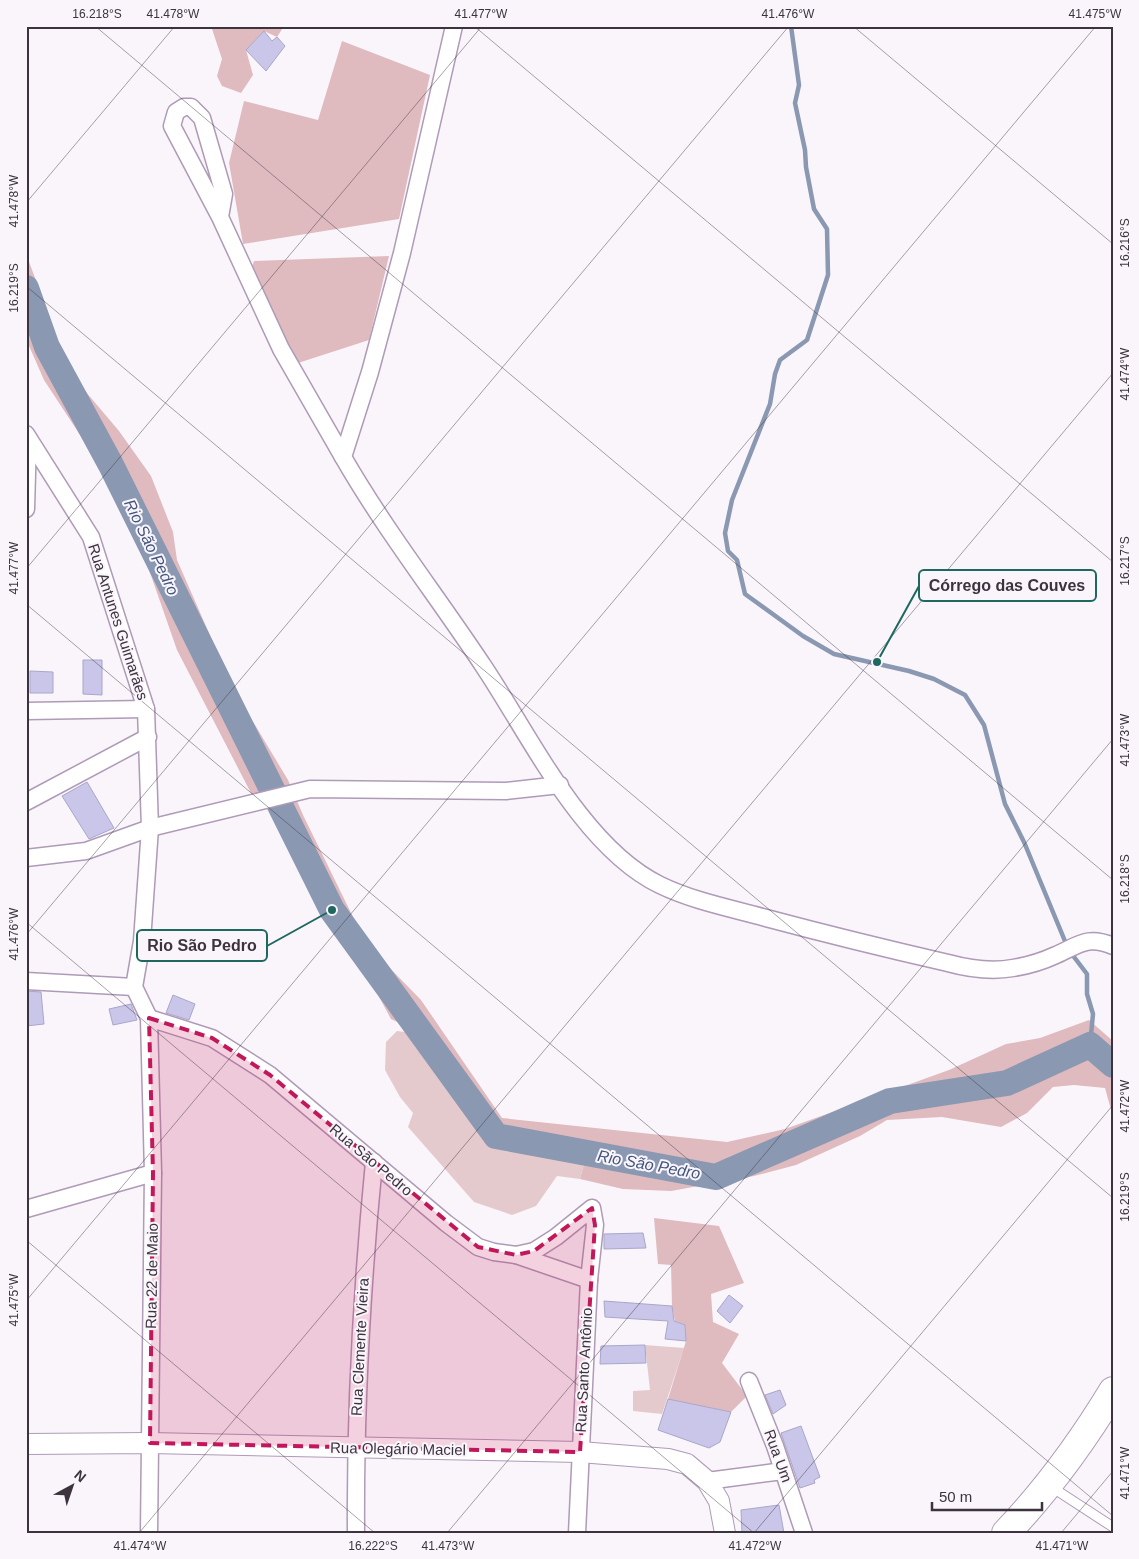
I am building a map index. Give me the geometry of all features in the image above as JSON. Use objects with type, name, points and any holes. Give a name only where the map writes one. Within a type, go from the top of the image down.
[{"type":"highway","points":[[1006,1533],[1034,1504],[1088,1431],[1113,1391]]},
{"type":"street","points":[[343,457],[370,372],[402,253],[454,26]]},
{"type":"street","points":[[220,217],[224,194],[202,118],[191,107],[184,107],[176,112],[172,126],[220,217],[280,349],[369,503],[484,666],[580,815],[606,846],[630,866],[658,884],[692,898],[868,945],[979,971],[1014,968],[1056,955],[1083,942],[1100,941],[1113,946]]},
{"type":"street","points":[[26,509],[27,436]]},
{"type":"street","name":"Rua Antunes Guimarães","points":[[27,436],[91,537],[146,709],[150,828],[142,941],[134,986]]},
{"type":"street","points":[[26,711],[146,709]]},
{"type":"street","points":[[26,802],[148,737]]},
{"type":"street","points":[[26,858],[86,852],[150,828],[310,789],[506,791],[560,785]]},
{"type":"street","points":[[26,981],[134,986],[149,1018]]},
{"type":"street","name":"Rua São Pedro","points":[[149,1018],[212,1038],[270,1075],[446,1223],[478,1247],[494,1252],[516,1255],[534,1251],[556,1238],[592,1208]]},
{"type":"street","name":"Rua 22 de Maio","points":[[149,1018],[153,1173],[150,1533]]},
{"type":"street","name":"Rua Clemente Vieira","points":[[356,1533],[355,1449],[363,1276],[374,1162]]},
{"type":"street","points":[[26,1209],[153,1173]]},
{"type":"street","name":"Rua Santo Antônio","points":[[577,1533],[589,1280],[595,1225],[592,1208]]},
{"type":"street","points":[[516,1255],[589,1280]]},
{"type":"street","name":"Rua Um","points":[[749,1381],[784,1471],[804,1533]]},
{"type":"street","name":"Rua Olegário Maciel","points":[[26,1444],[150,1443],[355,1449],[580,1452],[668,1459],[687,1464],[708,1481],[719,1501],[725,1533]]},
{"type":"street","points":[[708,1481],[784,1471]]},
{"type":"lane","points":[[1048,1485],[1113,1527]]},
{"type":"highlighted area","points":[[149,1018],[212,1038],[270,1075],[478,1247],[516,1255],[534,1251],[592,1208],[595,1225],[580,1452],[150,1443],[153,1173]]},
{"type":"shaded area","points":[[211,26],[284,26],[277,37],[264,31],[246,50],[253,75],[241,93],[222,86],[217,76],[222,59]]},
{"type":"shaded area","points":[[342,41],[430,75],[399,219],[243,244],[229,163],[244,101],[318,120]]},
{"type":"shaded area","points":[[26,254],[40,291],[45,331],[86,392],[119,431],[151,476],[173,532],[177,560],[234,690],[288,780],[355,921],[384,962],[421,1000],[502,1118],[727,1142],[785,1129],[949,1070],[1006,1044],[1040,1038],[1089,1020],[1113,1041],[1113,1117],[1105,1088],[1074,1085],[1053,1087],[1027,1113],[1001,1127],[942,1117],[887,1120],[860,1136],[796,1165],[754,1176],[671,1191],[623,1189],[580,1179],[587,1153],[496,1136],[422,1034],[391,1019],[332,910],[272,789],[253,797],[177,650],[132,521],[84,441],[44,380],[26,339]]},
{"type":"shaded area","points":[[389,256],[369,340],[298,363],[251,270],[254,261]]},
{"type":"shaded area","points":[[397,1031],[422,1034],[496,1136],[587,1153],[580,1179],[557,1176],[536,1206],[512,1215],[474,1202],[408,1127],[413,1113],[400,1097],[385,1070],[386,1042]]},
{"type":"shaded area","points":[[654,1218],[719,1226],[744,1283],[711,1294],[713,1322],[739,1334],[722,1363],[747,1396],[731,1412],[668,1399],[686,1341],[685,1325],[675,1321],[672,1306],[671,1265],[658,1264]]},
{"type":"shaded area","points":[[645,1345],[684,1348],[662,1414],[633,1411],[633,1391],[650,1390]]},
{"type":"building","points":[[264,31],[272,41],[277,37],[285,46],[266,71],[246,50]]},
{"type":"building","points":[[83,660],[102,660],[102,695],[83,694]]},
{"type":"building","points":[[30,671],[53,672],[53,693],[30,693]]},
{"type":"building","points":[[87,782],[114,828],[89,839],[62,796]]},
{"type":"building","points":[[26,991],[41,992],[44,1024],[26,1026]]},
{"type":"building","points":[[173,995],[195,1004],[189,1020],[166,1013]]},
{"type":"building","points":[[131,1004],[137,1020],[113,1025],[109,1009]]},
{"type":"building","points":[[643,1233],[646,1248],[604,1249],[604,1234]]},
{"type":"building","points":[[729,1295],[743,1306],[730,1323],[717,1311]]},
{"type":"building","points":[[604,1301],[672,1306],[674,1321],[685,1325],[686,1341],[665,1339],[668,1321],[605,1317]]},
{"type":"building","points":[[645,1345],[646,1363],[600,1364],[601,1346]]},
{"type":"building","points":[[780,1390],[786,1405],[773,1414],[765,1395]]},
{"type":"building","points":[[668,1399],[731,1412],[720,1442],[709,1448],[658,1430]]},
{"type":"building","points":[[801,1426],[820,1477],[814,1480],[815,1483],[800,1488],[781,1433]]},
{"type":"building","points":[[779,1505],[784,1533],[742,1533],[741,1510]]},
{"type":"waterway","points":[[791,26],[799,85],[795,103],[805,150],[806,167],[814,209],[827,229],[828,275],[807,340],[780,360],[775,374],[770,404],[732,500],[725,533],[728,551],[737,560],[745,594],[803,636],[834,654],[909,671],[934,679],[965,695],[984,725],[1005,804],[1024,842],[1067,946]]},
{"type":"waterway","name":"Rio São Pedro","points":[[26,288],[47,347],[111,465],[332,910],[496,1136],[716,1177],[890,1101],[1007,1083],[1090,1045],[1113,1065]]},
{"type":"waterway","points":[[1071,953],[1087,974],[1087,994],[1093,1014],[1090,1045]]},
{"type":"place","name":"Córrego das Couves","points":[[877,662]]},
{"type":"place","name":"Rio São Pedro","points":[[332,910]]}]
